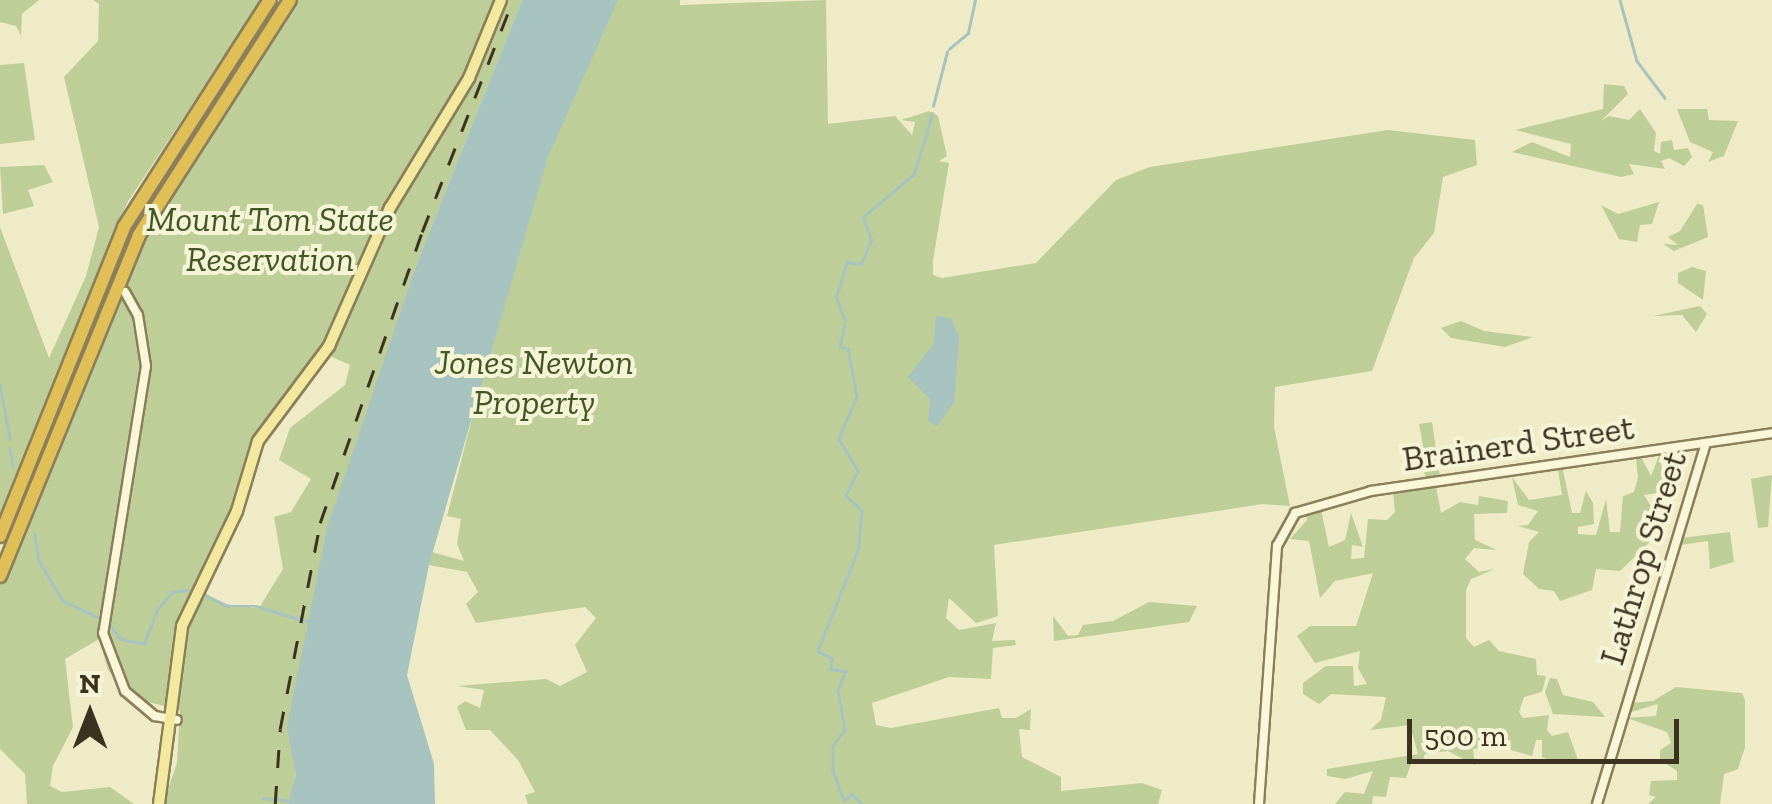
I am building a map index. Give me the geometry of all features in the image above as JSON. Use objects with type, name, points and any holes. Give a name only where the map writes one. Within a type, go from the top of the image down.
[{"type":"highway","points":[[0,536],[124,227],[270,0]]},
{"type":"highway","points":[[0,576],[138,235],[290,0]]},
{"type":"main road","points":[[162,804],[185,616],[237,511],[260,436],[329,346],[390,208],[469,78],[502,0]]},
{"type":"street","points":[[125,292],[146,340],[146,366],[103,634],[116,679],[138,704],[173,719]]},
{"type":"street","name":"Brainerd Street","points":[[1259,804],[1282,528],[1300,509],[1331,498],[1772,432]]},
{"type":"street","name":"Lathrop Street","points":[[1597,804],[1706,444]]},
{"type":"green space","points":[[0,0],[39,0],[22,14],[21,36],[16,26],[0,22]]},
{"type":"green space","points":[[93,0],[261,0],[127,203],[0,514],[0,227],[49,358],[86,276],[99,227],[64,77],[98,41],[99,4]]},
{"type":"green space","name":"Mount Tom State Reservation","points":[[294,0],[522,0],[417,263],[325,540],[294,695],[296,793],[288,804],[163,804],[177,763],[180,710],[129,697],[108,670],[99,639],[65,659],[73,727],[53,766],[50,786],[62,792],[110,787],[134,804],[27,804],[25,774],[0,749],[0,584],[125,281],[173,184]],"holes":[[[328,355],[350,365],[345,385],[290,428],[279,460],[311,479],[291,512],[274,517],[283,569],[259,608],[223,604],[199,589],[244,506],[260,439]]]},
{"type":"green space","name":"Jones Newton Property","points":[[604,0],[680,0],[680,5],[826,0],[828,124],[895,116],[912,135],[915,122],[901,120],[929,111],[938,116],[947,156],[939,161],[949,163],[933,261],[933,275],[942,278],[1036,263],[1116,180],[1150,167],[1388,130],[1475,140],[1477,165],[1443,177],[1434,233],[1414,258],[1372,371],[1275,387],[1274,427],[1290,506],[1263,504],[994,545],[998,616],[976,623],[949,598],[946,618],[959,630],[996,623],[992,641],[1015,640],[1016,645],[993,648],[991,679],[949,677],[872,703],[876,725],[891,728],[999,708],[1002,718],[1016,718],[1031,709],[1030,730],[1019,729],[1022,757],[1061,777],[1061,791],[1142,783],[1162,790],[1158,804],[528,804],[525,795],[535,792],[518,760],[490,730],[466,730],[457,707],[465,701],[480,708],[484,690],[457,686],[546,679],[560,686],[587,672],[575,645],[596,618],[585,607],[476,623],[466,604],[478,592],[467,572],[429,565],[432,552],[464,561],[457,544],[461,519],[447,516],[547,126]]},
{"type":"green space","points":[[24,63],[35,140],[0,144],[0,65]]},
{"type":"green space","points":[[1604,84],[1624,86],[1628,94],[1601,121],[1609,116],[1629,120],[1640,109],[1656,133],[1654,151],[1660,154],[1661,142],[1672,140],[1674,150],[1688,148],[1692,157],[1684,166],[1669,158],[1661,161],[1665,169],[1629,164],[1634,174],[1621,177],[1512,152],[1532,142],[1570,157],[1571,144],[1515,130],[1603,109]]},
{"type":"green space","points":[[1677,109],[1707,109],[1709,120],[1738,121],[1724,156],[1708,162],[1713,152],[1690,142]]},
{"type":"green space","points":[[44,165],[53,182],[28,190],[34,206],[3,214],[0,167]]},
{"type":"green space","points":[[1659,202],[1652,224],[1640,225],[1637,242],[1619,239],[1601,205],[1618,214]]},
{"type":"green space","points":[[1697,204],[1703,205],[1708,237],[1674,251],[1663,244],[1678,245],[1668,237],[1680,231]]},
{"type":"green space","points":[[1692,267],[1706,271],[1703,300],[1678,283],[1678,273]]},
{"type":"green space","points":[[1700,306],[1707,314],[1696,332],[1682,315],[1653,316]]},
{"type":"green space","points":[[1461,321],[1484,331],[1533,337],[1505,347],[1451,338],[1441,328]]},
{"type":"green space","points":[[1432,422],[1440,477],[1427,479],[1415,455],[1423,445],[1419,424]]},
{"type":"green space","points":[[1660,453],[1664,492],[1644,495],[1653,509],[1643,520],[1649,543],[1620,571],[1596,569],[1592,590],[1560,601],[1554,591],[1539,589],[1523,574],[1529,542],[1539,532],[1518,526],[1528,525],[1538,511],[1518,505],[1512,477],[1529,500],[1562,495],[1558,470],[1563,470],[1572,513],[1580,513],[1586,491],[1593,503],[1594,524],[1578,527],[1578,534],[1596,535],[1606,499],[1610,532],[1620,532],[1623,496],[1634,492],[1638,478],[1636,459],[1641,457],[1651,476]]},
{"type":"green space","points":[[1772,475],[1768,527],[1758,528],[1751,479]]},
{"type":"green space","points":[[1436,486],[1441,513],[1460,502],[1478,505],[1479,496],[1508,501],[1507,513],[1474,514],[1475,540],[1497,550],[1474,548],[1465,559],[1479,572],[1495,569],[1471,579],[1466,590],[1466,638],[1474,647],[1489,640],[1499,651],[1536,659],[1537,675],[1546,676],[1542,692],[1524,697],[1519,712],[1523,718],[1549,715],[1547,730],[1552,736],[1568,732],[1578,760],[1558,764],[1542,757],[1542,740],[1536,740],[1532,756],[1496,746],[1473,749],[1475,765],[1448,751],[1425,754],[1422,763],[1411,764],[1406,778],[1390,777],[1386,797],[1373,796],[1372,804],[1335,804],[1345,792],[1364,794],[1373,771],[1345,779],[1327,776],[1327,769],[1418,754],[1410,725],[1370,730],[1381,720],[1386,697],[1331,694],[1319,704],[1303,694],[1303,683],[1326,666],[1353,666],[1354,686],[1367,684],[1358,668],[1360,651],[1315,663],[1297,636],[1310,626],[1356,626],[1373,573],[1335,581],[1320,598],[1309,541],[1290,539],[1307,520],[1305,510],[1320,505],[1329,547],[1345,540],[1351,513],[1363,547],[1352,545],[1351,559],[1364,558],[1368,519],[1387,520],[1395,512],[1393,492]]},
{"type":"green space","points":[[1730,532],[1734,562],[1710,569],[1708,541],[1680,545],[1681,538]]},
{"type":"green space","points":[[1149,602],[1197,606],[1189,622],[1054,641],[1053,616],[1068,636],[1078,635],[1083,625],[1113,621]]},
{"type":"green space","points":[[1550,678],[1557,679],[1563,695],[1593,702],[1605,717],[1553,714],[1545,692]]},
{"type":"green space","points":[[1676,687],[1742,693],[1745,700],[1745,747],[1738,769],[1724,774],[1720,804],[1648,804],[1656,797],[1649,795],[1651,781],[1677,780],[1677,771],[1660,760],[1660,750],[1671,743],[1667,732],[1627,718],[1656,716],[1658,704],[1631,712],[1632,703],[1653,701]]},
{"type":"water","points":[[522,0],[618,0],[548,157],[429,565],[407,675],[434,764],[435,804],[288,804],[296,775],[287,727],[327,528],[417,263]]},
{"type":"water","points":[[936,316],[951,318],[959,338],[954,402],[937,426],[928,421],[930,399],[908,377],[934,343]]},
{"type":"waterway","points":[[949,49],[968,33],[975,0]]},
{"type":"waterway","points":[[1620,0],[1637,61],[1665,98]]},
{"type":"waterway","points":[[933,106],[947,52]]},
{"type":"waterway","points":[[845,321],[836,297],[847,262],[861,264],[871,240],[863,217],[914,174],[932,114]]},
{"type":"waterway","points":[[845,325],[840,346],[848,349],[857,397],[839,439],[858,471],[846,496],[862,510],[859,548],[818,651],[832,658],[831,669],[846,671],[838,690],[845,730],[833,746],[833,771],[844,800],[852,794],[862,804]]},
{"type":"waterway","points":[[0,384],[10,438]]},
{"type":"waterway","points":[[10,448],[13,467]]},
{"type":"waterway","points":[[35,534],[39,561],[63,601],[97,617]]},
{"type":"waterway","points":[[109,624],[121,639],[144,644],[157,610],[172,592],[188,590]]},
{"type":"waterway","points":[[203,594],[228,606],[256,606],[309,622]]},
{"type":"waterway","points":[[263,798],[272,799]]},
{"type":"waterway","points":[[277,799],[290,801]]},
{"type":"railway","points":[[275,804],[280,729],[320,523],[422,232],[513,0]]}]
